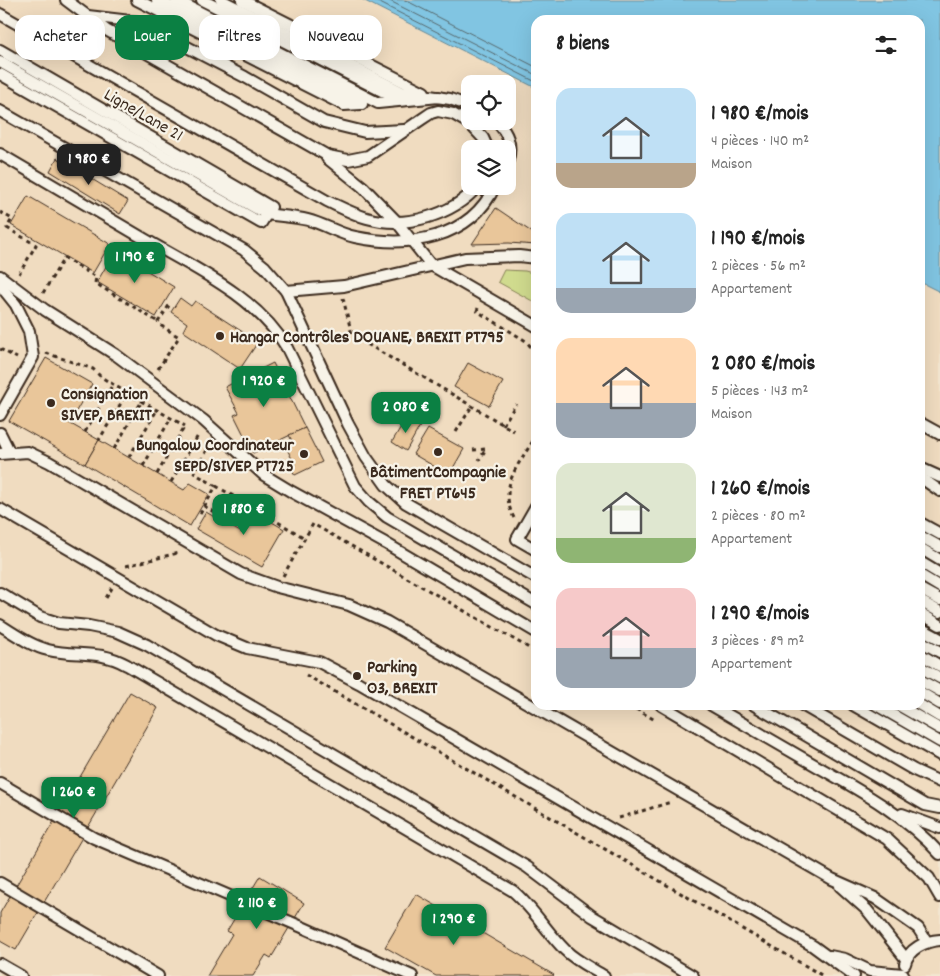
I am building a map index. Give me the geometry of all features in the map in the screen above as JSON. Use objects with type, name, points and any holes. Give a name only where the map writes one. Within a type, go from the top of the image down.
[{"type":"lane","points":[[137,0],[344,105],[439,98]]},
{"type":"lane","points":[[157,0],[362,104]]},
{"type":"lane","points":[[176,0],[378,102]]},
{"type":"lane","points":[[202,0],[390,95],[439,98]]},
{"type":"lane","points":[[221,0],[402,92],[461,103]]},
{"type":"lane","points":[[242,0],[417,89],[439,98]]},
{"type":"lane","points":[[73,2],[85,15]]},
{"type":"lane","points":[[0,14],[336,205],[368,218],[381,221],[425,218],[462,202],[469,195]]},
{"type":"lane","points":[[105,18],[139,22],[245,77],[324,122],[364,132],[405,130]]},
{"type":"lane","points":[[105,29],[282,131],[318,151],[338,159],[356,159],[368,156],[431,114],[461,105]]},
{"type":"lane","name":"Ligne/Lane 21","points":[[0,50],[266,215]]},
{"type":"lane","points":[[0,62],[266,215]]},
{"type":"lane","points":[[0,74],[266,215],[309,220],[352,236],[370,240],[386,242],[412,240],[438,235],[462,224],[480,210],[489,195]]},
{"type":"lane","points":[[0,111],[244,250],[265,267],[286,291],[348,424],[366,457],[386,485],[406,502],[531,575]]},
{"type":"lane","points":[[438,112],[453,114],[470,124],[484,140]]},
{"type":"lane","points":[[318,151],[363,187],[396,221],[431,265],[531,323]]},
{"type":"lane","points":[[0,154],[218,282],[259,313],[287,348],[355,486],[368,502],[387,517],[531,601]]},
{"type":"lane","points":[[286,291],[344,286],[465,258],[519,256],[531,257]]},
{"type":"lane","points":[[0,276],[45,310],[124,360],[203,420],[264,475],[385,543],[531,629]]},
{"type":"lane","points":[[0,285],[16,305],[29,331],[33,357],[0,415]]},
{"type":"lane","points":[[925,426],[940,434]]},
{"type":"lane","points":[[0,433],[5,454],[28,452],[49,462],[241,574],[259,582],[349,605],[387,622],[531,705]]},
{"type":"lane","points":[[925,470],[940,477]]},
{"type":"lane","points":[[925,480],[940,491]]},
{"type":"lane","points":[[0,509],[216,635],[247,648],[319,662],[358,682],[813,946],[854,976]]},
{"type":"lane","points":[[531,514],[517,539],[531,547]]},
{"type":"lane","points":[[925,526],[940,534]]},
{"type":"lane","points":[[925,539],[940,548]]},
{"type":"lane","points":[[925,551],[940,560]]},
{"type":"lane","points":[[925,565],[940,574]]},
{"type":"lane","points":[[925,578],[940,587]]},
{"type":"lane","points":[[925,591],[940,600]]},
{"type":"lane","points":[[0,593],[40,617],[59,623],[89,626],[118,632],[147,645],[527,867],[592,916],[693,976]]},
{"type":"lane","points":[[925,604],[940,612]]},
{"type":"lane","points":[[925,616],[940,625]]},
{"type":"lane","points":[[0,625],[47,650],[100,655],[117,660],[513,891],[530,907],[564,949],[604,976]]},
{"type":"lane","points":[[925,631],[940,639]]},
{"type":"lane","points":[[925,644],[940,652]]},
{"type":"lane","points":[[925,657],[940,666]]},
{"type":"lane","points":[[925,670],[940,678]]},
{"type":"lane","points":[[925,683],[940,691]]},
{"type":"lane","points":[[925,695],[940,704]]},
{"type":"lane","points":[[925,708],[940,717]]},
{"type":"lane","points":[[539,710],[832,879],[875,898],[918,928],[927,942]]},
{"type":"lane","points":[[669,710],[887,838],[928,878],[940,897]]},
{"type":"lane","points":[[719,710],[876,801],[914,820],[940,828]]},
{"type":"lane","points":[[763,710],[925,805],[940,808]]},
{"type":"lane","points":[[811,710],[914,770],[940,782]]},
{"type":"lane","points":[[862,710],[940,755]]},
{"type":"lane","points":[[885,710],[940,742]]},
{"type":"lane","points":[[906,710],[940,730]]},
{"type":"lane","points":[[0,783],[94,838],[412,976]]},
{"type":"lane","points":[[876,801],[904,820],[940,854]]},
{"type":"lane","points":[[832,879],[867,910],[906,959]]},
{"type":"lane","points":[[0,883],[158,976]]},
{"type":"lane","points":[[828,956],[845,959],[870,971],[903,975],[906,959],[915,948],[927,942],[940,940]]},
{"type":"lane","points":[[0,964],[21,976]]},
{"type":"path","points":[[0,212],[12,219],[7,228],[36,245],[18,275]]},
{"type":"path","points":[[40,298],[64,258],[96,277],[96,283],[179,337],[157,371]]},
{"type":"path","points":[[343,297],[352,336],[514,432]]},
{"type":"path","points":[[158,322],[170,304]]},
{"type":"path","points":[[46,352],[93,369],[127,393],[205,438]]},
{"type":"path","points":[[85,432],[113,384]]},
{"type":"path","points":[[99,440],[127,393]]},
{"type":"path","points":[[114,449],[142,401]]},
{"type":"path","points":[[503,425],[516,404]]},
{"type":"path","points":[[456,432],[472,406]]},
{"type":"path","points":[[129,458],[157,410]]},
{"type":"path","points":[[143,466],[171,418]]},
{"type":"path","points":[[157,474],[185,426]]},
{"type":"path","points":[[171,482],[199,434]]},
{"type":"path","points":[[212,442],[194,473],[305,538]]},
{"type":"path","points":[[523,528],[515,520],[509,509],[508,486],[531,445]]},
{"type":"path","points":[[473,450],[486,449],[479,460]]},
{"type":"path","points":[[200,514],[216,486]]},
{"type":"path","points":[[204,506],[244,530]]},
{"type":"path","points":[[289,565],[313,524],[531,649]]},
{"type":"path","points":[[106,598],[124,567],[181,552],[172,547]]},
{"type":"path","points":[[301,672],[823,976]]},
{"type":"path","points":[[662,797],[679,807]]},
{"type":"path","points":[[600,847],[616,819],[671,802]]},
{"type":"shaded area","points":[[0,0],[363,0],[510,75],[461,75],[461,130],[516,130],[516,78],[531,85],[531,710],[925,710],[925,284],[940,292],[940,976],[0,976]]},
{"type":"green space","points":[[504,270],[531,273],[531,300],[498,282]]},
{"type":"water","points":[[363,0],[940,0],[940,292],[925,284],[925,15],[531,15],[531,85],[516,78],[516,75],[510,75]]},
{"type":"building","points":[[57,158],[128,201],[120,214],[50,171]]},
{"type":"building","points":[[28,196],[110,244],[93,273],[11,225]]},
{"type":"building","points":[[496,208],[531,232],[531,245],[472,244]]},
{"type":"building","points":[[115,251],[174,287],[156,317],[97,282]]},
{"type":"building","name":"Hangar Contrôles DOUANE, BREXIT PT795","points":[[180,298],[191,306],[195,301],[258,342],[240,369],[183,331],[187,323],[171,312]]},
{"type":"building","name":"Consignation SIVEP, BREXIT","points":[[46,358],[92,384],[69,423],[99,440],[85,464],[9,421]]},
{"type":"building","points":[[273,363],[305,428],[253,453],[234,415],[239,413],[225,387]]},
{"type":"building","points":[[468,363],[503,382],[489,406],[454,387]]},
{"type":"building","points":[[406,418],[420,426],[406,451],[392,442]]},
{"type":"building","name":"Bungalow Coordinateur SEPD/SIVEP PT725","points":[[305,428],[322,462],[295,475],[291,468],[295,465],[286,447],[293,443],[289,435]]},
{"type":"building","name":"BâtimentCompagnie FRET PT645","points":[[428,429],[464,449],[449,475],[413,454]]},
{"type":"building","points":[[99,440],[184,490],[190,483],[209,494],[190,526],[85,464]]},
{"type":"building","points":[[244,509],[259,518],[260,515],[284,529],[262,567],[196,529],[206,512],[242,533],[246,526],[237,521]]},
{"type":"building","points":[[130,692],[158,708],[16,950],[0,941],[0,913]]},
{"type":"building","points":[[260,876],[304,903],[271,958],[266,955],[253,976],[207,976],[232,934],[227,931]]},
{"type":"building","points":[[416,894],[554,975],[436,976],[385,947]]},
{"type":"place","name":"Hangar Contrôles DOUANE, BREXIT PT795","points":[[220,336]]},
{"type":"place","name":"Consignation SIVEP, BREXIT","points":[[51,403]]},
{"type":"place","name":"BâtimentCompagnie FRET PT645","points":[[438,452]]},
{"type":"place","name":"Bungalow Coordinateur SEPD/SIVEP PT725","points":[[304,454]]},
{"type":"place","name":"Parking O3, BREXIT","points":[[357,676]]}]
